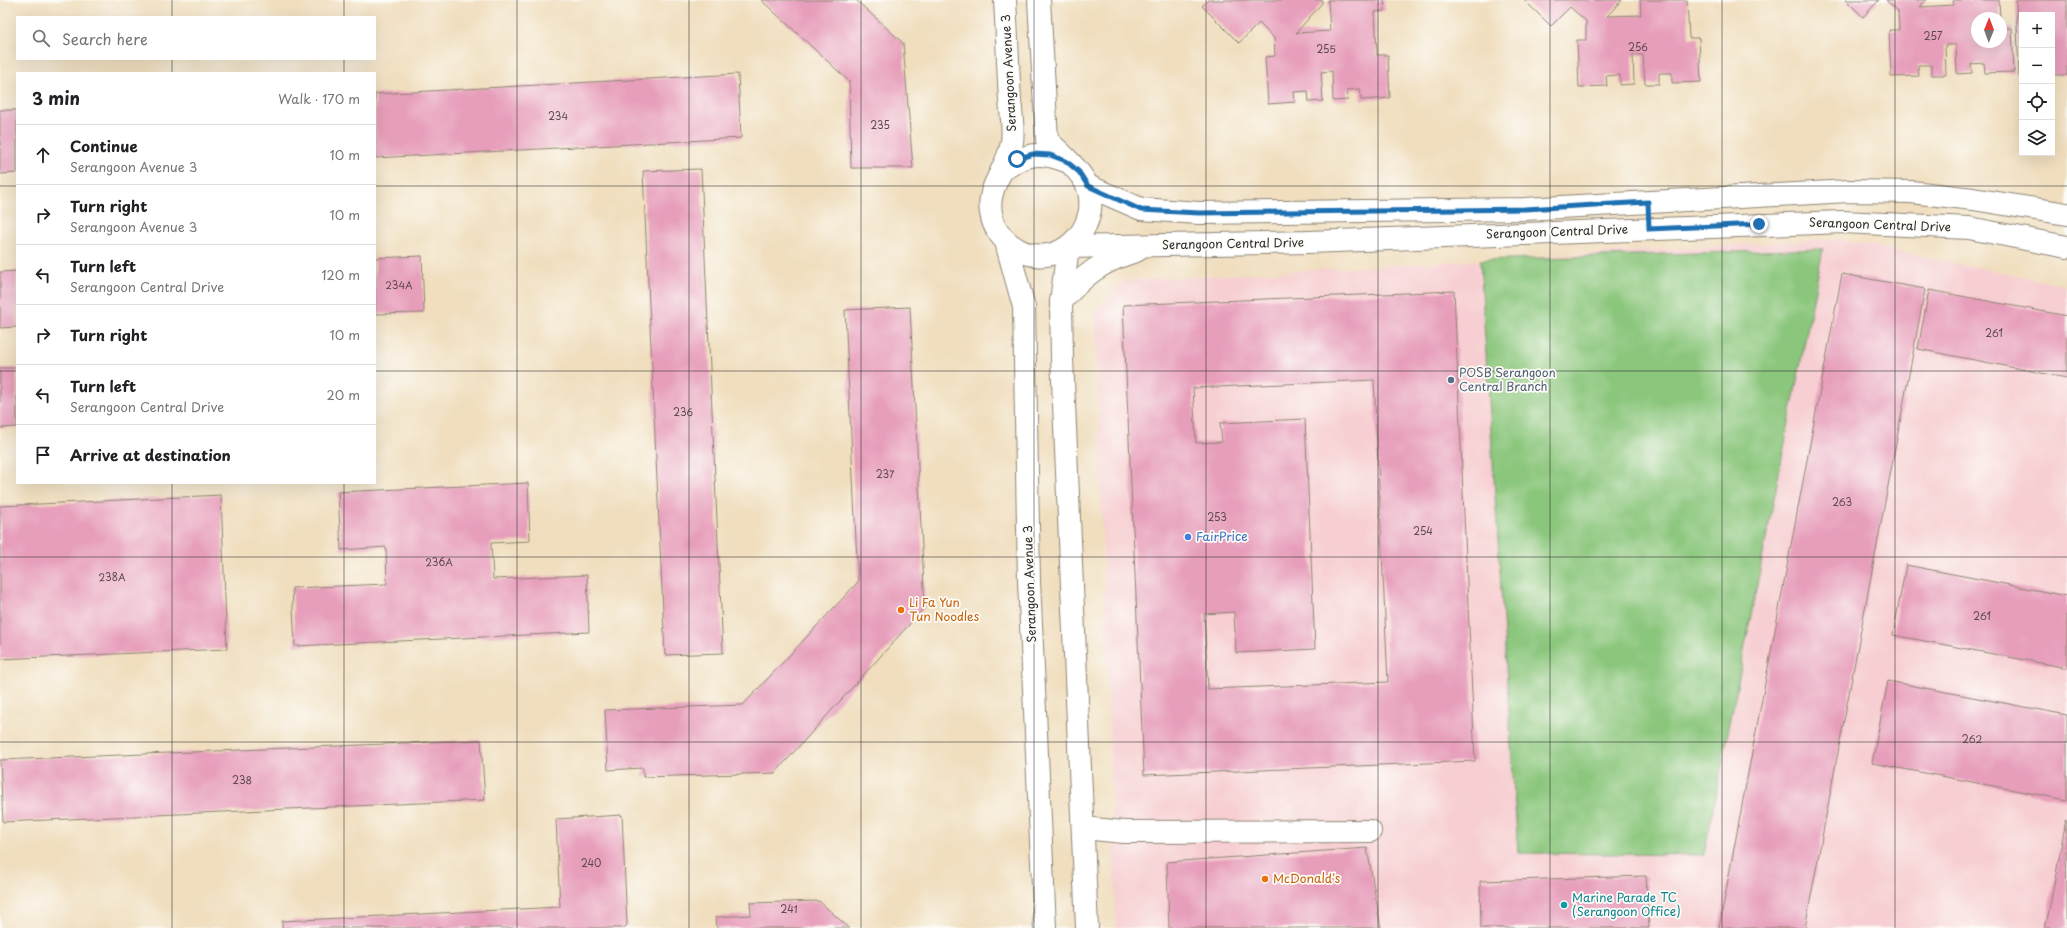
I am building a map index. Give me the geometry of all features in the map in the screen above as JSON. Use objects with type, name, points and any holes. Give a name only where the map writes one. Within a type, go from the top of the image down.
[{"type":"street","name":"Serangoon Avenue 3","points":[[1004,0],[1012,142],[1004,169]]},
{"type":"street","name":"Serangoon Avenue 3","points":[[1039,0],[1047,140],[1066,161],[1079,172],[1088,186],[1092,203],[1089,220],[1081,235],[1068,247],[1052,254],[1036,255],[1020,251],[1006,242],[996,230],[991,214],[990,198],[994,182],[1004,169],[1017,159],[1033,154],[1050,155],[1066,161]]},
{"type":"street","name":"Serangoon Central Drive","points":[[1088,186],[1141,210],[1199,213],[1525,209],[1848,191],[1911,192],[1973,199],[2067,214]]},
{"type":"street","points":[[1648,202],[1649,229]]},
{"type":"street","name":"Serangoon Central Drive","points":[[1068,247],[1309,242],[1843,222],[1969,228],[2067,247]]},
{"type":"street","name":"Serangoon Avenue 3","points":[[1006,242],[1024,307],[1029,581],[1045,928]]},
{"type":"street","points":[[1061,302],[1079,280],[1116,257],[1156,245]]},
{"type":"street","points":[[1068,247],[1061,302],[1087,928]]},
{"type":"street","points":[[1083,828],[1124,832],[1370,831]]},
{"type":"shaded area","points":[[1840,239],[2067,286],[2067,928],[1116,928],[1095,312],[1124,281]]},
{"type":"green space","points":[[1823,249],[1704,855],[1518,853],[1480,260]]},
{"type":"building","points":[[761,0],[856,0],[903,43],[913,168],[851,168],[849,81]]},
{"type":"building","points":[[1208,0],[1322,0],[1322,3],[1296,33],[1330,31],[1328,0],[1384,0],[1385,11],[1375,12],[1377,55],[1388,55],[1390,98],[1361,100],[1360,89],[1347,90],[1348,100],[1333,101],[1332,71],[1321,72],[1323,101],[1309,102],[1308,91],[1294,92],[1295,102],[1268,104],[1265,57],[1275,56],[1274,38],[1259,23],[1239,43],[1202,6]]},
{"type":"building","points":[[1524,0],[1622,0],[1607,16],[1641,15],[1640,0],[1687,0],[1689,38],[1699,38],[1701,82],[1672,83],[1672,73],[1659,73],[1659,84],[1645,84],[1643,55],[1633,55],[1634,84],[1620,85],[1620,75],[1606,76],[1607,86],[1579,87],[1577,40],[1586,40],[1586,21],[1570,7],[1551,26]]},
{"type":"building","points":[[1846,0],[1879,0],[1863,17]]},
{"type":"building","points":[[1886,0],[1926,0],[1920,7],[1953,5],[1953,0],[1999,0],[2000,12],[1971,12],[1971,48],[2007,48],[2007,28],[2012,28],[2014,72],[1985,73],[1984,63],[1971,64],[1972,73],[1957,74],[1956,45],[1945,45],[1946,75],[1932,75],[1932,65],[1918,65],[1919,76],[1891,77],[1889,30],[1899,30],[1898,11]]},
{"type":"building","points":[[2016,0],[2067,0],[2067,75],[2055,75],[2055,12],[2019,12],[2019,77]]},
{"type":"building","points":[[738,74],[741,138],[376,158],[376,94]]},
{"type":"building","points":[[0,110],[16,110],[16,173],[0,174]]},
{"type":"building","points":[[701,169],[723,653],[665,655],[643,171]]},
{"type":"building","points":[[422,256],[424,313],[376,314],[376,258]]},
{"type":"building","points":[[16,271],[16,327],[0,328],[0,272]]},
{"type":"building","points":[[1842,274],[1925,289],[1805,928],[1719,928]]},
{"type":"building","points":[[1929,290],[2067,316],[2067,378],[1918,349]]},
{"type":"building","points":[[1454,291],[1475,761],[1144,775],[1123,305]],"holes":[[[1374,380],[1388,682],[1208,689],[1204,614],[1234,612],[1236,653],[1315,649],[1305,419],[1220,423],[1222,442],[1196,443],[1193,388]]]},
{"type":"building","points":[[910,307],[925,607],[775,773],[643,777],[643,768],[608,770],[605,710],[743,705],[858,582],[845,310]]},
{"type":"building","points":[[0,368],[16,368],[16,427],[0,428]]},
{"type":"building","points":[[528,483],[530,541],[491,543],[493,579],[587,575],[589,632],[295,646],[292,588],[387,584],[386,547],[341,550],[338,492]]},
{"type":"building","points":[[221,495],[227,649],[0,659],[0,506]]},
{"type":"building","points":[[1906,565],[2067,596],[2067,668],[1893,635]]},
{"type":"building","points":[[1888,681],[2067,715],[2067,800],[1872,763]]},
{"type":"building","points":[[481,740],[485,800],[3,822],[0,760]]},
{"type":"building","points":[[622,815],[627,925],[624,928],[282,928],[282,921],[560,907],[556,819]]},
{"type":"building","points":[[2066,820],[2067,928],[2045,928],[2049,911]]},
{"type":"building","points":[[1367,848],[1381,928],[1169,928],[1167,862]]},
{"type":"building","name":"Marine Parade TC (Serangoon Office)","points":[[1646,876],[1649,928],[1481,928],[1480,881]]},
{"type":"building","points":[[819,901],[849,928],[717,928],[716,917],[751,915],[750,903]]},
{"type":"place","name":"POSB Serangoon Central Branch","points":[[1451,380]]},
{"type":"place","name":"FairPrice","points":[[1188,537]]},
{"type":"place","name":"Li Fa Yun Tun Noodles","points":[[901,610]]},
{"type":"place","name":"McDonald's","points":[[1265,879]]},
{"type":"place","name":"Marine Parade TC (Serangoon Office)","points":[[1564,905]]},
{"type":"route","points":[[1017,159],[1033,154],[1050,155],[1066,161],[1079,172],[1088,186],[1141,210],[1199,213],[1525,209],[1648,202],[1649,229],[1759,224]]}]
